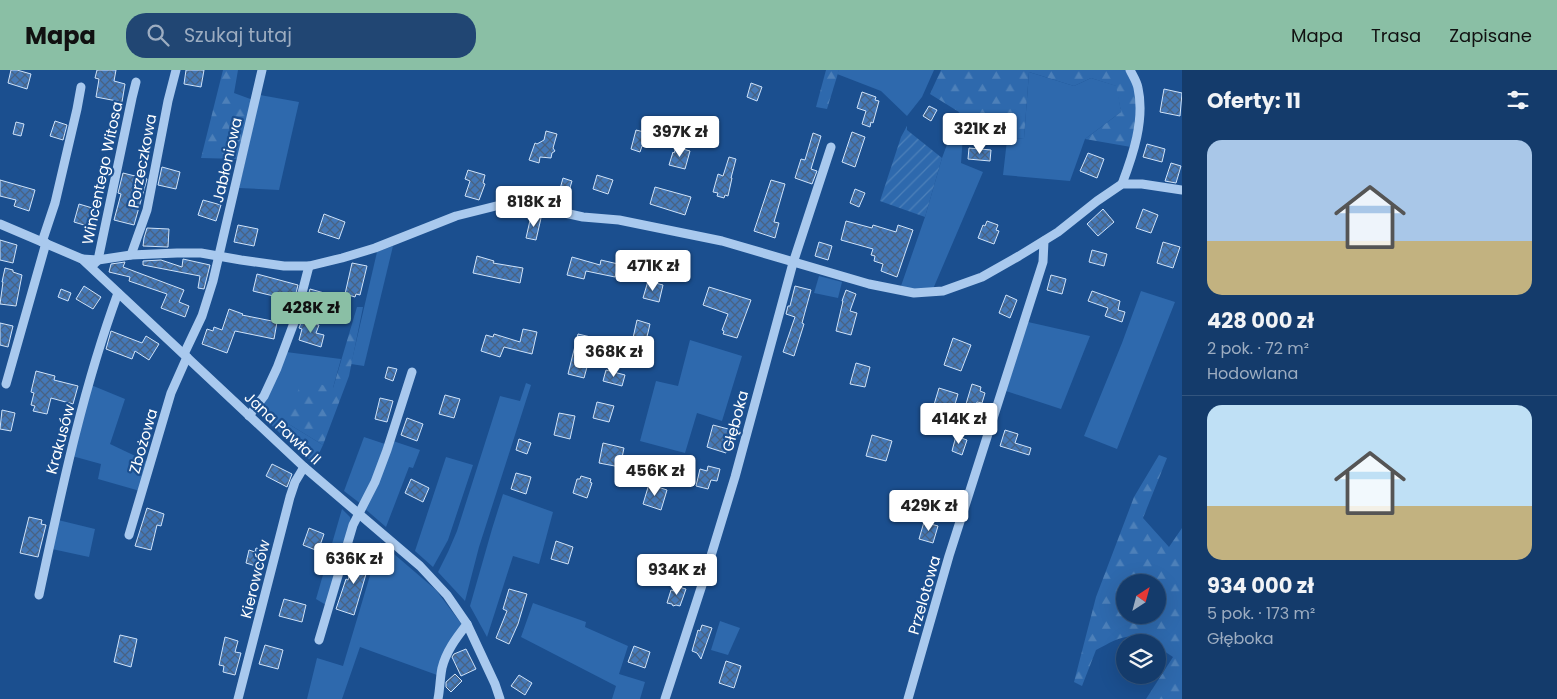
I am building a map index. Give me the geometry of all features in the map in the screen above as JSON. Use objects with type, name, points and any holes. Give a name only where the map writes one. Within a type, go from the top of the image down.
[{"type":"street","name":"Porzeczkowa","points":[[130,255],[147,210],[168,101],[176,70]]},
{"type":"street","name":"Jabłoniowa","points":[[185,356],[202,316],[213,281],[262,70]]},
{"type":"street","points":[[1122,184],[1131,160],[1140,119],[1138,87],[1130,70]]},
{"type":"street","name":"Wincentego Witosa","points":[[91,268],[98,260],[136,82]]},
{"type":"street","points":[[6,384],[55,204],[81,87]]},
{"type":"street","name":"Głęboka","points":[[665,699],[735,477],[793,263],[831,148]]},
{"type":"street","points":[[82,259],[98,260],[130,255],[201,253],[284,266],[309,266],[375,248],[456,216],[496,206],[533,206],[583,217],[619,220],[722,241],[869,284],[914,293],[943,291],[982,277],[1058,232],[1122,184],[1142,184],[1182,190]]},
{"type":"street","name":"Jana Pawła II","points":[[0,224],[82,259],[304,468],[420,566],[447,595],[467,624],[500,699]]},
{"type":"street","name":"Przelotowa","points":[[908,699],[949,556],[1043,262],[1044,241]]},
{"type":"street","points":[[249,416],[264,396],[277,368],[295,320],[309,266]]},
{"type":"street","name":"Krakusów","points":[[39,595],[67,464],[103,334],[118,293]]},
{"type":"street","name":"Zbożowa","points":[[130,535],[171,393],[185,356]]},
{"type":"street","points":[[319,640],[353,525],[375,482],[412,372]]},
{"type":"street","name":"Kierowców","points":[[238,699],[290,497],[295,482],[304,468]]},
{"type":"street","points":[[438,699],[442,667],[450,648],[467,624]]},
{"type":"green space","points":[[223,70],[238,70],[234,93],[253,100],[240,159],[201,158]]},
{"type":"green space","points":[[826,70],[839,70],[827,109],[816,107]]},
{"type":"green space","points":[[839,70],[934,70],[922,97],[907,116],[881,91],[837,74]]},
{"type":"green space","points":[[941,70],[1128,70],[1136,87],[1138,118],[1131,147],[1085,139],[1121,112],[1116,86],[1091,78],[1074,86],[1029,72],[1024,138],[1007,140],[963,136],[959,112],[930,94]]},
{"type":"green space","points":[[1029,72],[1074,86],[1091,78],[1117,86],[1121,112],[1085,139],[1070,181],[1003,175],[1007,140],[1024,138]]},
{"type":"green space","points":[[260,95],[299,102],[279,190],[239,188]]},
{"type":"green space","points":[[959,112],[963,136],[961,163],[983,172],[933,289],[913,290],[901,286],[925,217],[942,158]]},
{"type":"green space","points":[[907,126],[907,130],[942,158],[925,217],[880,201],[901,137]]},
{"type":"green space","points":[[393,246],[364,366],[351,364],[377,252]]},
{"type":"green space","points":[[819,276],[842,282],[838,298],[814,293]]},
{"type":"green space","points":[[1141,291],[1175,302],[1117,449],[1084,436]]},
{"type":"green space","points":[[357,307],[363,307],[349,376],[323,445],[287,423],[302,379],[333,388]]},
{"type":"green space","points":[[1028,322],[1090,336],[1061,409],[1006,391]]},
{"type":"green space","points":[[690,340],[742,356],[722,421],[697,413],[685,453],[640,441],[656,381],[678,386]]},
{"type":"green space","points":[[286,352],[341,359],[333,388],[287,423],[323,445],[314,464],[259,414]]},
{"type":"green space","points":[[526,383],[531,385],[479,547],[465,601],[438,572],[457,531],[500,396],[520,401]]},
{"type":"green space","points":[[91,385],[125,399],[110,444],[148,462],[140,491],[98,479],[101,464],[72,456]]},
{"type":"green space","points":[[364,437],[385,444],[373,480],[361,504],[344,491]]},
{"type":"green space","points":[[393,441],[420,450],[413,468],[409,467],[386,527],[364,508]]},
{"type":"green space","points":[[1159,455],[1167,458],[1143,518],[1169,547],[1182,528],[1182,699],[1146,699],[1156,684],[1166,684],[1166,668],[1173,657],[1166,652],[1166,634],[1116,634],[1116,640],[1096,650],[1082,686],[1074,682],[1096,597],[1134,497]]},
{"type":"green space","points":[[446,457],[473,465],[448,540],[433,567],[415,551]]},
{"type":"green space","points":[[503,494],[553,512],[539,564],[513,556],[487,637],[470,606]]},
{"type":"green space","points":[[342,509],[350,517],[351,521],[326,605],[316,599]]},
{"type":"green space","points":[[58,520],[95,529],[89,557],[52,549]]},
{"type":"green space","points":[[380,542],[436,590],[463,626],[437,675],[360,647],[342,699],[307,699],[317,658],[343,666]]},
{"type":"green space","points":[[533,603],[586,622],[585,627],[628,646],[619,674],[645,682],[640,699],[612,699],[616,686],[521,637]]},
{"type":"green space","points":[[720,621],[740,628],[728,655],[711,650]]},
{"type":"building","points":[[11,70],[31,74],[27,89],[8,83]]},
{"type":"building","points":[[97,70],[116,70],[114,81],[125,84],[122,102],[96,97],[99,79],[95,78]]},
{"type":"building","points":[[186,70],[204,70],[201,87],[184,84]]},
{"type":"building","points":[[751,83],[762,87],[757,101],[747,97]]},
{"type":"building","points":[[1164,89],[1182,93],[1180,116],[1160,112]]},
{"type":"building","points":[[862,92],[876,97],[875,100],[879,101],[873,123],[871,122],[870,127],[862,124],[866,111],[857,108]]},
{"type":"building","points":[[929,106],[937,110],[931,121],[923,116]]},
{"type":"building","points":[[55,121],[67,125],[63,140],[50,136]]},
{"type":"building","points":[[16,122],[24,124],[21,136],[13,134]]},
{"type":"building","points":[[636,130],[644,132],[643,137],[647,138],[640,152],[631,149]]},
{"type":"building","points":[[546,131],[557,134],[553,148],[555,151],[552,153],[551,158],[540,157],[539,163],[529,160],[535,143],[537,144],[544,140]]},
{"type":"building","points":[[852,132],[865,137],[855,167],[842,162]]},
{"type":"building","points":[[813,133],[821,136],[811,169],[817,171],[812,184],[795,178],[801,159],[805,160]]},
{"type":"building","points":[[1147,144],[1165,149],[1162,162],[1143,157]]},
{"type":"building","points":[[676,147],[690,151],[685,169],[669,165]]},
{"type":"building","points":[[969,148],[991,150],[990,161],[968,159]]},
{"type":"building","points":[[1088,153],[1104,159],[1097,178],[1080,171]]},
{"type":"building","points":[[729,157],[736,159],[728,196],[725,195],[724,198],[717,196],[718,193],[713,192],[718,174],[723,176]]},
{"type":"building","points":[[1171,163],[1181,166],[1176,183],[1165,181]]},
{"type":"building","points":[[162,167],[180,172],[176,189],[158,185]]},
{"type":"building","points":[[468,170],[485,175],[483,183],[485,184],[479,200],[465,196],[470,181],[465,179]]},
{"type":"building","points":[[123,173],[147,179],[134,225],[114,220],[121,194],[118,193]]},
{"type":"building","points":[[597,175],[613,180],[608,194],[593,189]]},
{"type":"building","points":[[563,178],[572,181],[569,191],[560,189]]},
{"type":"building","points":[[0,180],[35,190],[29,211],[14,206],[16,200],[0,196]]},
{"type":"building","points":[[771,180],[785,184],[774,222],[779,223],[775,238],[754,231]]},
{"type":"building","points":[[655,187],[691,197],[685,215],[650,204]]},
{"type":"building","points":[[855,189],[865,193],[859,207],[850,203]]},
{"type":"building","points":[[203,200],[221,205],[216,221],[198,215]]},
{"type":"building","points":[[79,204],[99,210],[94,228],[74,222]]},
{"type":"building","points":[[1103,209],[1114,222],[1098,236],[1087,224]]},
{"type":"building","points":[[1143,209],[1158,215],[1151,233],[1136,228]]},
{"type":"building","points":[[324,214],[345,222],[339,239],[318,232]]},
{"type":"building","points":[[531,216],[541,218],[536,240],[526,238]]},
{"type":"building","points":[[846,221],[872,228],[873,225],[896,232],[898,225],[913,230],[897,277],[881,271],[883,264],[874,261],[875,256],[871,255],[873,249],[841,240]]},
{"type":"building","points":[[987,221],[998,225],[996,230],[999,231],[994,244],[978,238],[983,225],[985,226]]},
{"type":"building","points":[[238,225],[258,229],[254,246],[234,242]]},
{"type":"building","points":[[147,228],[169,229],[168,247],[143,246]]},
{"type":"building","points":[[0,240],[17,245],[13,263],[0,260]]},
{"type":"building","points":[[819,242],[832,246],[828,260],[815,256]]},
{"type":"building","points":[[1163,242],[1180,247],[1173,268],[1157,263]]},
{"type":"building","points":[[1092,250],[1107,254],[1104,266],[1089,262]]},
{"type":"building","points":[[477,256],[494,261],[493,263],[523,268],[520,283],[473,273]]},
{"type":"building","points":[[572,257],[600,265],[601,260],[618,264],[615,277],[586,271],[584,279],[567,275]]},
{"type":"building","points":[[183,259],[210,265],[204,289],[198,288],[200,276],[143,265],[143,261],[161,260],[182,267]]},
{"type":"building","points":[[125,262],[123,267],[184,290],[179,302],[189,306],[185,317],[161,308],[167,294],[129,281],[130,277],[109,272],[111,264]]},
{"type":"building","points":[[352,263],[367,266],[360,295],[356,294],[355,297],[345,294]]},
{"type":"building","points":[[5,268],[22,275],[16,306],[0,304]]},
{"type":"building","points":[[257,274],[298,285],[294,301],[253,291]]},
{"type":"building","points":[[1051,275],[1066,279],[1062,294],[1047,290]]},
{"type":"building","points":[[648,281],[663,285],[659,302],[643,298]]},
{"type":"building","points":[[84,286],[101,297],[93,309],[76,299]]},
{"type":"building","points":[[795,286],[811,290],[802,323],[804,324],[794,356],[783,352],[795,317],[786,314]]},
{"type":"building","points":[[709,287],[751,300],[737,338],[723,334],[724,331],[722,330],[728,314],[703,305]]},
{"type":"building","points":[[61,289],[71,293],[68,301],[58,297]]},
{"type":"building","points":[[310,289],[342,298],[339,311],[314,303],[313,306],[306,304]]},
{"type":"building","points":[[846,290],[856,294],[850,311],[857,313],[851,335],[836,331]]},
{"type":"building","points":[[1092,291],[1120,301],[1118,310],[1125,312],[1122,322],[1105,316],[1108,308],[1088,301]]},
{"type":"building","points":[[1006,295],[1017,300],[1010,318],[999,313]]},
{"type":"building","points":[[229,309],[242,315],[277,322],[274,339],[235,331],[227,353],[202,344],[207,329],[213,331],[214,327],[222,330]]},
{"type":"building","points":[[302,320],[319,325],[316,333],[324,335],[321,347],[299,340],[302,329],[299,328]]},
{"type":"building","points":[[637,320],[650,324],[646,341],[633,338]]},
{"type":"building","points":[[0,323],[13,326],[8,347],[0,345]]},
{"type":"building","points":[[523,329],[537,332],[532,354],[504,347],[500,357],[481,351],[486,335],[493,337],[494,334],[520,342]]},
{"type":"building","points":[[111,331],[142,343],[146,336],[159,344],[149,360],[135,351],[132,359],[106,349]]},
{"type":"building","points":[[578,334],[595,338],[584,378],[568,374]]},
{"type":"building","points":[[953,338],[971,345],[961,371],[944,365]]},
{"type":"building","points":[[856,363],[870,367],[865,387],[850,384]]},
{"type":"building","points":[[388,367],[397,369],[393,381],[385,378]]},
{"type":"building","points":[[606,370],[625,375],[622,386],[603,381]]},
{"type":"building","points":[[36,371],[55,376],[54,380],[78,386],[73,404],[51,398],[47,414],[33,411],[35,406],[31,405],[34,393],[31,392]]},
{"type":"building","points":[[972,384],[981,387],[980,391],[985,393],[982,403],[977,402],[975,406],[966,404]]},
{"type":"building","points":[[939,388],[958,394],[952,414],[933,408]]},
{"type":"building","points":[[445,395],[460,399],[454,418],[439,414]]},
{"type":"building","points":[[380,398],[393,401],[387,422],[375,419]]},
{"type":"building","points":[[597,402],[614,406],[609,422],[593,418]]},
{"type":"building","points":[[2,410],[15,413],[11,431],[0,429]]},
{"type":"building","points":[[559,413],[575,416],[570,439],[554,435]]},
{"type":"building","points":[[407,418],[423,424],[417,441],[401,435]]},
{"type":"building","points":[[713,425],[732,430],[726,453],[707,447]]},
{"type":"building","points":[[1005,430],[1018,434],[1015,443],[1031,448],[1029,455],[1000,446]]},
{"type":"building","points":[[872,435],[892,441],[886,461],[866,456]]},
{"type":"building","points":[[956,436],[967,440],[962,455],[952,451]]},
{"type":"building","points":[[519,439],[531,443],[527,454],[516,450]]},
{"type":"building","points":[[603,443],[624,448],[620,467],[599,463]]},
{"type":"building","points":[[272,464],[292,474],[287,487],[266,476]]},
{"type":"building","points":[[708,466],[720,469],[717,481],[711,480],[708,489],[696,486],[700,469],[707,471]]},
{"type":"building","points":[[516,473],[531,477],[526,494],[511,489]]},
{"type":"building","points":[[581,476],[591,479],[590,482],[592,483],[587,498],[573,493],[577,479],[580,479]]},
{"type":"building","points":[[411,479],[429,488],[423,502],[405,493]]},
{"type":"building","points":[[649,484],[667,490],[661,510],[643,504]]},
{"type":"building","points":[[147,508],[164,514],[161,526],[157,525],[151,550],[135,546]]},
{"type":"building","points":[[29,517],[42,520],[41,524],[46,525],[38,557],[20,553]]},
{"type":"building","points":[[924,522],[938,526],[933,543],[919,539]]},
{"type":"building","points":[[309,528],[324,534],[318,551],[303,545]]},
{"type":"building","points":[[556,541],[573,547],[568,564],[551,559]]},
{"type":"building","points":[[256,548],[264,550],[259,567],[246,563],[249,550],[255,552]]},
{"type":"building","points":[[355,553],[371,557],[354,615],[336,609],[346,579],[348,580]]},
{"type":"building","points":[[675,586],[686,589],[680,606],[673,606],[667,603],[671,590],[674,591]]},
{"type":"building","points":[[509,589],[527,594],[518,624],[509,644],[496,638],[507,611],[503,609]]},
{"type":"building","points":[[284,599],[306,605],[302,622],[279,616]]},
{"type":"building","points":[[702,625],[712,628],[701,659],[697,653],[692,651],[698,630],[700,631]]},
{"type":"building","points":[[120,635],[137,639],[131,667],[114,662]]},
{"type":"building","points":[[225,637],[238,641],[235,652],[241,653],[235,675],[223,672],[224,666],[219,665]]},
{"type":"building","points":[[265,645],[283,650],[278,669],[259,664]]},
{"type":"building","points":[[634,646],[650,652],[645,668],[628,662]]},
{"type":"building","points":[[466,649],[476,669],[461,676],[452,657],[454,654]]},
{"type":"building","points":[[726,661],[741,666],[734,688],[719,683]]},
{"type":"building","points":[[455,674],[462,681],[451,692],[446,687],[446,682]]},
{"type":"building","points":[[519,675],[532,683],[525,695],[511,686]]}]
